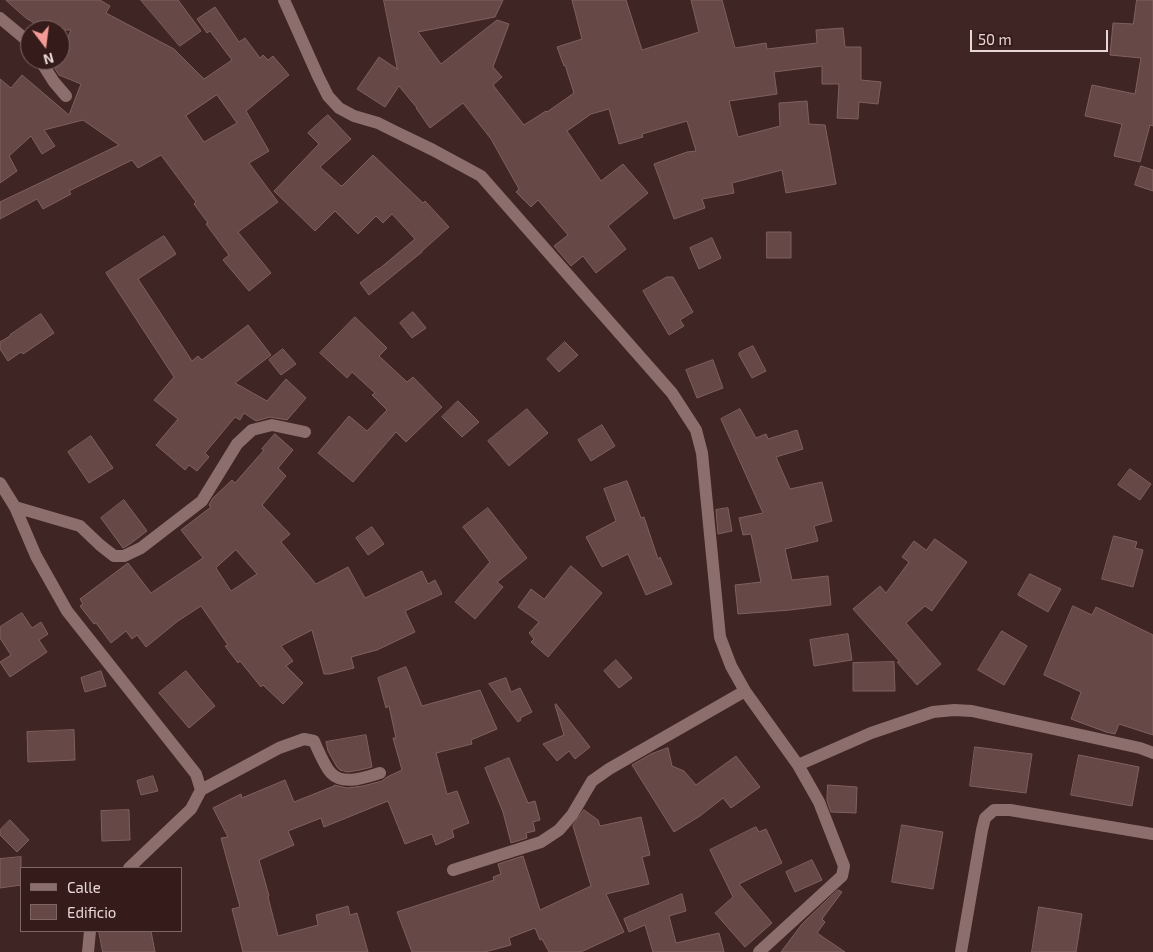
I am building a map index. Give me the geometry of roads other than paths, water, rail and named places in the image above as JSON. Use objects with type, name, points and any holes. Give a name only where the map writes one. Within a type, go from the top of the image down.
[{"type":"street","points":[[284,0],[328,96],[339,108],[354,116],[378,123],[482,176],[672,393],[696,430],[702,453],[720,637],[731,666],[745,691],[798,765],[819,802],[844,866],[842,876],[759,952]]},
{"type":"street","points":[[0,18],[20,35]]},
{"type":"street","points":[[46,70],[66,96]]},
{"type":"street","points":[[15,507],[80,526],[100,546],[114,556],[124,556],[141,548],[202,501],[237,444],[252,430],[272,425],[305,432]]},
{"type":"street","points":[[0,484],[15,507],[36,556],[66,611],[196,774],[201,790]]},
{"type":"street","points":[[453,870],[541,842],[559,830],[572,815],[592,781],[609,768],[745,691]]},
{"type":"street","points":[[798,765],[871,733],[933,712],[954,710],[981,713],[1140,748],[1153,753]]},
{"type":"street","points":[[130,867],[191,809],[201,790],[279,748],[304,739],[314,741],[331,774],[351,780],[380,773]]},
{"type":"street","points":[[961,952],[982,830],[985,818],[994,810],[1010,810],[1153,834]]},
{"type":"street","points":[[88,952],[90,932]]}]
